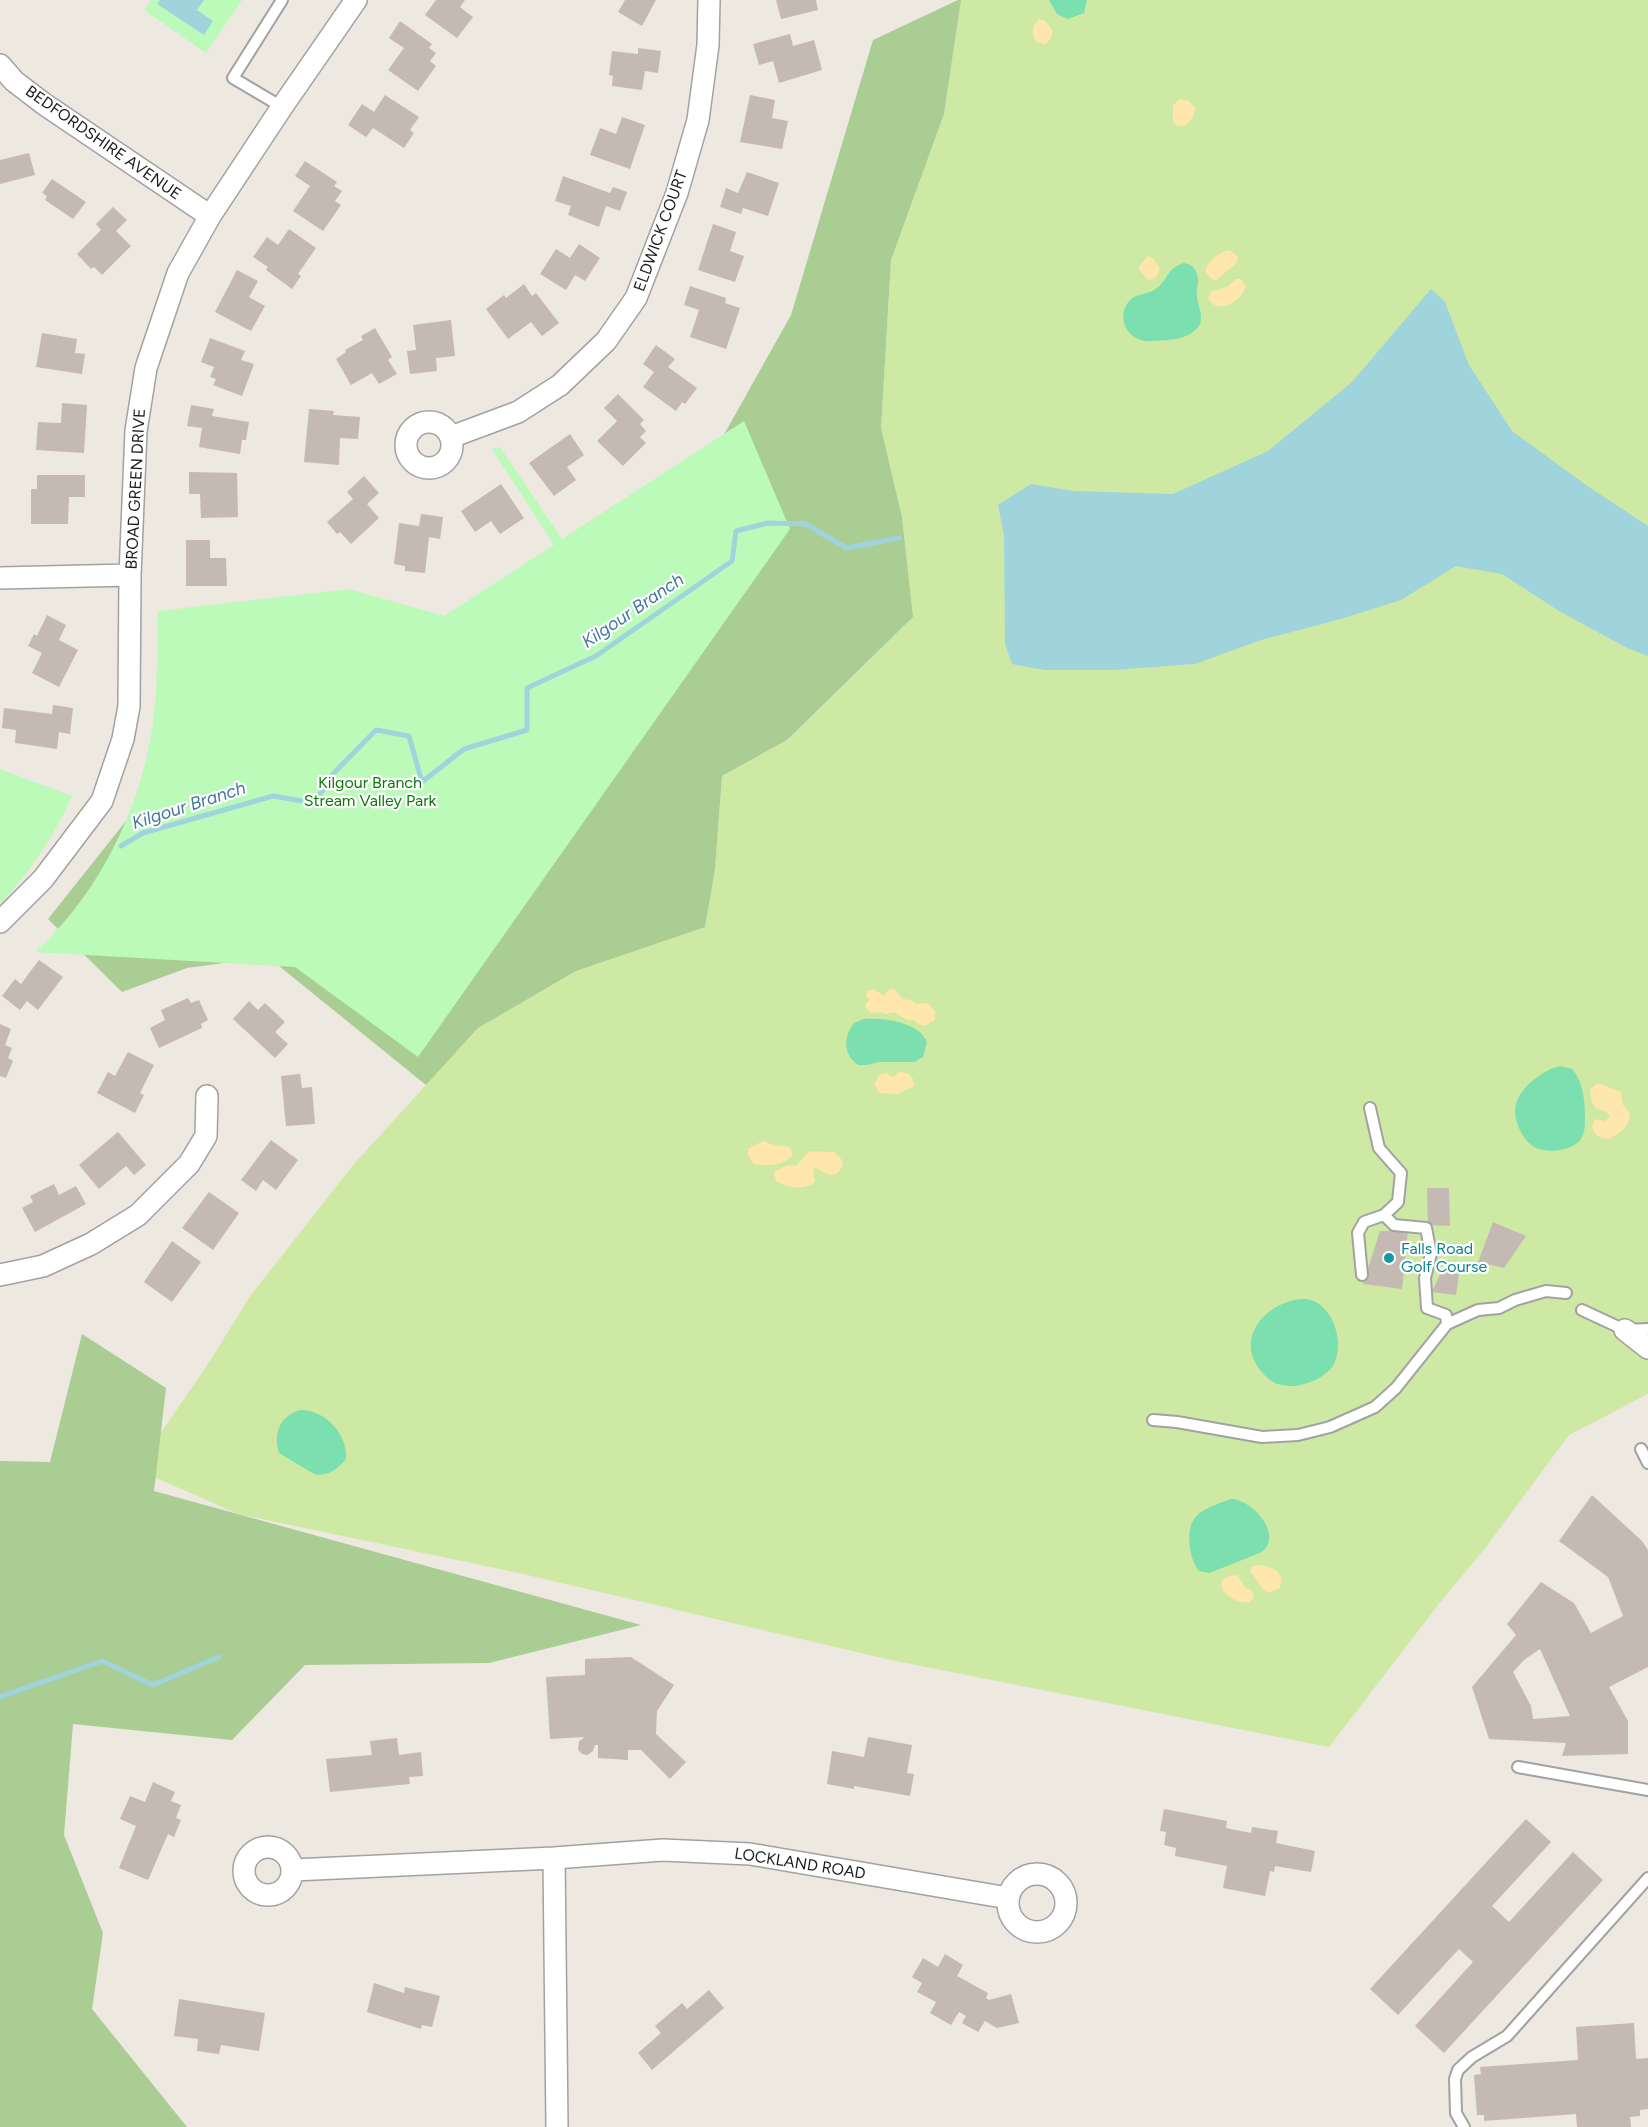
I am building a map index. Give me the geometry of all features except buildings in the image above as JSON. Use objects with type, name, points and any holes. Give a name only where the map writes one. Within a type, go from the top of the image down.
[{"type":"street","name":"BROAD GREEN DRIVE","points":[[0,922],[43,879],[102,801],[123,739],[129,706],[130,575],[136,431],[146,368],[178,273],[210,216],[356,0]]},
{"type":"street","name":"ELDWICK COURT","points":[[451,437],[518,412],[560,386],[606,341],[636,298],[677,193],[698,120],[708,45],[709,0]]},
{"type":"street","name":"BEDFORDSHIRE AVENUE","points":[[0,65],[14,81],[44,104],[210,216]]},
{"type":"street","points":[[0,578],[130,575]]},
{"type":"street","points":[[0,1275],[42,1266],[91,1244],[138,1215],[189,1164],[206,1136],[207,1096]]},
{"type":"street","points":[[1625,1330],[1648,1348]]},
{"type":"street","name":"LOCKLAND ROAD","points":[[293,1870],[663,1851],[750,1854],[1008,1898]]},
{"type":"street","points":[[554,1858],[557,2127]]},
{"type":"lane","points":[[282,0],[233,78],[282,107]]},
{"type":"lane","points":[[1362,1275],[1358,1233],[1364,1222],[1384,1215],[1398,1202],[1401,1173],[1379,1148],[1370,1108]]},
{"type":"lane","points":[[1384,1215],[1394,1225],[1426,1228],[1431,1254],[1425,1278],[1427,1308],[1446,1315],[1447,1324]]},
{"type":"lane","points":[[1153,1420],[1262,1437],[1298,1435],[1330,1427],[1375,1407],[1396,1388],[1447,1324],[1478,1310],[1498,1308],[1515,1300],[1546,1291],[1566,1293]]},
{"type":"lane","points":[[1582,1310],[1625,1330],[1648,1329]]},
{"type":"lane","points":[[1641,1449],[1648,1463]]},
{"type":"lane","points":[[1518,1767],[1648,1790]]},
{"type":"lane","points":[[1464,2127],[1456,2113],[1455,2079],[1458,2070],[1472,2056],[1507,2036],[1648,1878]]},
{"type":"green space","points":[[151,0],[242,0],[206,53],[144,10]]},
{"type":"green space","name":"Falls Road Golf Course","points":[[961,0],[1648,0],[1648,1394],[1569,1435],[1486,1547],[1438,1605],[1329,1747],[891,1660],[519,1573],[238,1514],[136,1469],[206,1367],[251,1295],[354,1164],[478,1028],[576,971],[705,926],[715,869],[722,776],[787,740],[913,617],[902,517],[881,428],[891,260],[944,114]]},
{"type":"green space","points":[[961,0],[944,114],[891,260],[881,428],[902,517],[913,617],[787,740],[722,776],[715,869],[705,927],[576,971],[478,1028],[426,1085],[268,957],[187,968],[122,992],[48,919],[149,792],[441,634],[712,456],[791,315],[873,40]]},
{"type":"green space","points":[[1049,0],[1087,0],[1084,13],[1068,19],[1057,14]]},
{"type":"green space","points":[[1184,263],[1194,268],[1198,277],[1197,299],[1201,316],[1199,326],[1188,335],[1170,340],[1137,339],[1124,324],[1124,311],[1127,304],[1130,300],[1154,290],[1171,271]]},
{"type":"green space","name":"Kilgour Branch Stream Valley Park","points":[[744,421],[790,529],[418,1057],[295,967],[35,952],[80,902],[99,874],[129,814],[140,782],[154,716],[158,611],[349,589],[444,616],[554,545],[492,449],[500,447],[562,539]]},
{"type":"green space","points":[[0,769],[72,796],[58,826],[41,853],[0,904]]},
{"type":"green space","points":[[864,1019],[891,1021],[917,1030],[927,1042],[923,1057],[914,1062],[879,1062],[858,1065],[847,1051],[846,1040],[854,1023]]},
{"type":"green space","points":[[1560,1066],[1572,1069],[1581,1085],[1585,1104],[1584,1131],[1577,1143],[1566,1149],[1539,1149],[1530,1144],[1522,1134],[1517,1122],[1516,1105],[1525,1088],[1532,1081]]},
{"type":"green space","points":[[1303,1299],[1313,1301],[1328,1314],[1337,1333],[1337,1355],[1334,1364],[1321,1377],[1302,1385],[1282,1385],[1268,1378],[1254,1359],[1251,1347],[1252,1335],[1266,1314],[1289,1301]]},
{"type":"green space","points":[[82,1334],[166,1388],[154,1491],[641,1625],[489,1663],[305,1665],[232,1740],[73,1724],[64,1835],[103,1933],[92,2009],[187,2127],[0,2127],[0,1461],[50,1462]]},
{"type":"green space","points":[[301,1410],[318,1414],[333,1425],[339,1433],[346,1450],[346,1459],[332,1471],[319,1475],[314,1474],[279,1453],[277,1439],[280,1426],[288,1416]]},
{"type":"green space","points":[[1231,1499],[1248,1505],[1263,1519],[1269,1537],[1268,1545],[1262,1552],[1217,1570],[1209,1573],[1199,1571],[1190,1548],[1190,1527],[1199,1514]]},
{"type":"sand","points":[[1039,19],[1045,21],[1053,31],[1050,40],[1045,44],[1036,42],[1033,36],[1034,27]]},
{"type":"sand","points":[[1180,99],[1189,101],[1195,108],[1189,122],[1183,126],[1176,125],[1173,121],[1173,105]]},
{"type":"sand","points":[[1230,250],[1238,257],[1236,264],[1216,280],[1211,279],[1205,271],[1209,263],[1218,255]]},
{"type":"sand","points":[[1148,256],[1154,259],[1160,268],[1159,273],[1153,279],[1148,280],[1139,270],[1140,265]]},
{"type":"sand","points":[[1236,279],[1241,279],[1246,286],[1235,302],[1223,306],[1212,303],[1208,298],[1212,291],[1227,287]]},
{"type":"sand","points":[[874,989],[884,996],[888,990],[894,989],[903,999],[917,1004],[928,1003],[935,1011],[935,1020],[924,1026],[894,1012],[871,1013],[865,1005],[869,1001],[866,995],[868,991]]},
{"type":"sand","points":[[899,1072],[908,1073],[913,1079],[914,1086],[897,1094],[880,1093],[874,1085],[879,1075],[886,1073],[893,1077]]},
{"type":"sand","points":[[1598,1083],[1621,1092],[1623,1105],[1630,1115],[1624,1129],[1609,1139],[1598,1136],[1592,1127],[1597,1119],[1604,1121],[1610,1118],[1607,1112],[1597,1109],[1592,1103],[1590,1089]]},
{"type":"sand","points":[[763,1141],[773,1145],[787,1146],[793,1154],[781,1163],[754,1164],[748,1155],[748,1149]]},
{"type":"sand","points":[[811,1151],[834,1152],[842,1160],[843,1165],[833,1175],[815,1168],[813,1170],[815,1182],[806,1187],[790,1187],[776,1181],[774,1172],[785,1166],[797,1165]]},
{"type":"sand","points":[[1256,1565],[1276,1570],[1280,1577],[1280,1588],[1269,1593],[1264,1590],[1250,1571],[1251,1567]]},
{"type":"sand","points":[[1237,1575],[1245,1587],[1253,1592],[1254,1597],[1250,1602],[1234,1599],[1223,1590],[1221,1585],[1223,1580]]},
{"type":"water","points":[[160,0],[204,0],[197,10],[213,21],[204,35],[157,4]]},
{"type":"water","points":[[1431,289],[1445,302],[1469,365],[1512,431],[1586,485],[1648,526],[1648,656],[1627,648],[1559,611],[1502,574],[1456,566],[1401,600],[1261,640],[1195,664],[1113,670],[1045,670],[1012,664],[1005,644],[1004,536],[998,505],[1031,484],[1074,491],[1173,494],[1268,451],[1352,382]]},
{"type":"waterway","name":"Kilgour Branch","points":[[121,846],[143,833],[273,796],[314,803],[334,773],[376,730],[409,736],[422,782],[464,749],[527,730],[527,688],[596,656],[732,561],[736,531],[768,523],[806,524],[846,548],[899,538]]},
{"type":"waterway","points":[[0,1697],[102,1661],[153,1685],[219,1657]]},
{"type":"place","name":"Falls Road Golf Course","points":[[1389,1258]]}]
